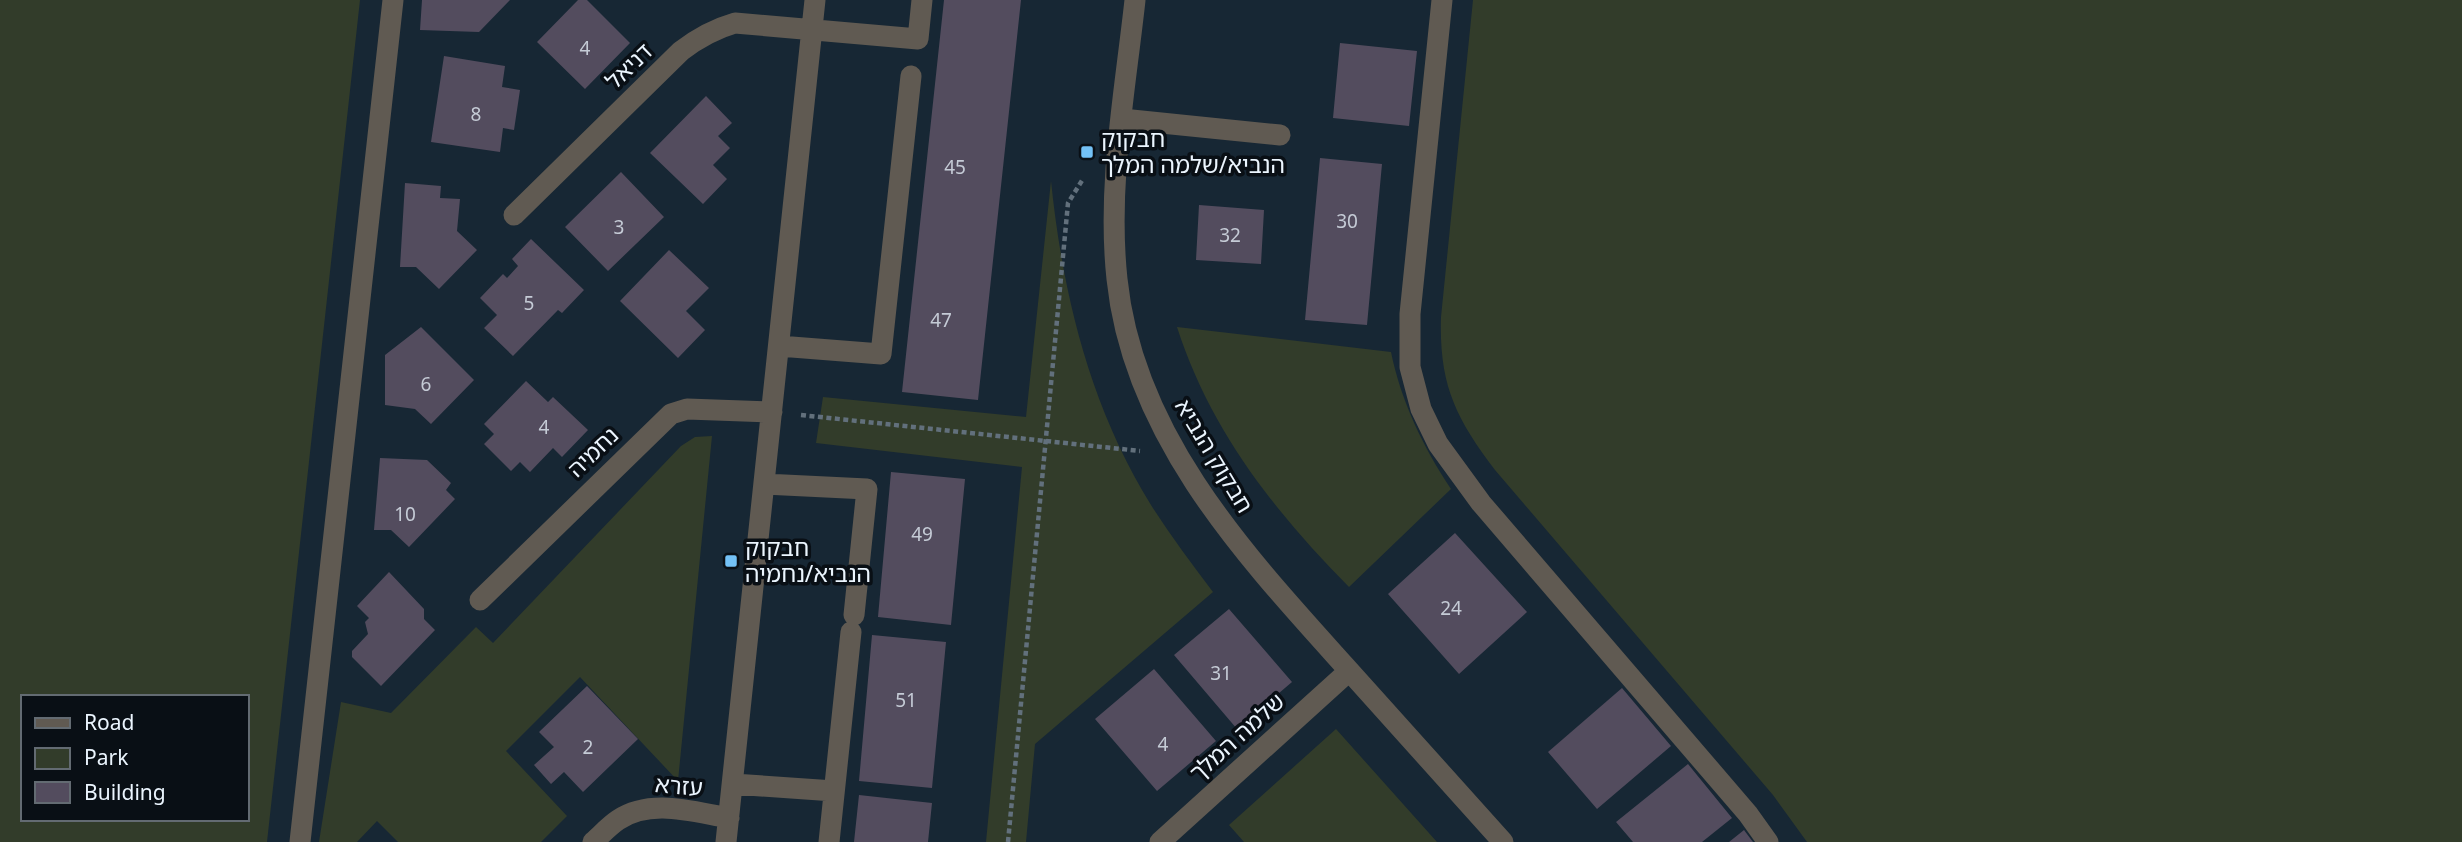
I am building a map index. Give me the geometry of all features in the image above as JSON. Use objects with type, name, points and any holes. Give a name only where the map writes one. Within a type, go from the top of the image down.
[{"type":"street","points":[[300,842],[393,0]]},
{"type":"street","points":[[726,842],[816,0]]},
{"type":"street","name":"דניאל","points":[[514,215],[681,51],[699,38],[735,23],[918,39],[922,0]]},
{"type":"street","name":"חבקוק הנביא","points":[[1135,0],[1115,184],[1114,234],[1117,282],[1125,327],[1138,371],[1155,412],[1200,493],[1251,560],[1503,842]]},
{"type":"street","points":[[1442,0],[1409,323],[1410,367],[1421,410],[1438,444],[1481,503],[1748,814],[1768,842]]},
{"type":"street","points":[[779,346],[881,354],[911,76]]},
{"type":"street","points":[[1122,120],[1280,135]]},
{"type":"street","name":"נחמיה","points":[[480,600],[671,414],[687,409],[772,412]]},
{"type":"street","points":[[764,484],[867,489],[829,842]]},
{"type":"street","name":"שלמה המלך","points":[[1160,842],[1349,671]]},
{"type":"street","points":[[733,784],[835,791]]},
{"type":"street","name":"עזרא","points":[[593,842],[618,820],[639,810],[662,807],[729,818]]},
{"type":"path","points":[[1008,842],[1068,202],[1088,171]]},
{"type":"path","points":[[772,412],[1177,455]]},
{"type":"green space","points":[[0,0],[360,0],[267,842],[0,842]]},
{"type":"green space","points":[[1473,0],[2462,0],[2462,842],[1807,842],[1773,795],[1495,470],[1469,433],[1452,399],[1443,362],[1441,317]]},
{"type":"green space","points":[[1051,181],[1072,308],[1083,349],[1111,429],[1151,505],[1213,592],[1035,744],[1026,842],[986,842],[1022,467],[816,443],[823,397],[1026,417]]},
{"type":"green space","points":[[1177,327],[1391,352],[1414,423],[1451,489],[1349,587],[1295,529],[1247,467],[1207,400]]},
{"type":"green space","points":[[712,436],[678,781],[580,677],[506,751],[567,816],[541,842],[398,842],[377,821],[357,842],[319,842],[341,702],[391,713],[476,627],[493,643],[681,446],[695,437]]},
{"type":"green space","points":[[1336,729],[1437,842],[1244,842],[1229,825]]},
{"type":"building","points":[[422,0],[510,0],[479,32],[420,30]]},
{"type":"building","points":[[578,0],[587,0],[630,43],[585,89],[537,42]]},
{"type":"building","points":[[944,0],[1021,0],[978,400],[902,392]]},
{"type":"building","points":[[1340,43],[1417,51],[1409,126],[1333,118]]},
{"type":"building","points":[[444,56],[505,66],[502,87],[520,90],[514,130],[503,128],[500,152],[431,142]]},
{"type":"building","points":[[706,96],[732,123],[718,136],[730,148],[713,165],[727,179],[703,204],[650,153]]},
{"type":"building","points":[[1320,158],[1382,164],[1367,325],[1305,320]]},
{"type":"building","points":[[621,172],[664,217],[608,271],[565,227]]},
{"type":"building","points":[[405,183],[441,186],[440,198],[460,199],[457,231],[477,250],[439,289],[416,267],[400,267]]},
{"type":"building","points":[[1199,205],[1264,210],[1261,264],[1196,260]]},
{"type":"building","points":[[531,239],[584,290],[562,313],[558,310],[513,356],[484,328],[497,315],[480,298],[503,274],[507,278],[518,266],[512,259]]},
{"type":"building","points":[[669,250],[709,288],[686,311],[705,330],[678,358],[620,301]]},
{"type":"building","points":[[421,327],[474,380],[431,424],[415,409],[385,405],[385,355]]},
{"type":"building","points":[[526,381],[548,402],[553,397],[588,430],[562,457],[553,448],[530,472],[520,462],[511,471],[484,444],[494,434],[484,424]]},
{"type":"building","points":[[380,458],[427,460],[451,483],[446,490],[455,499],[409,547],[391,530],[374,530]]},
{"type":"building","points":[[891,472],[965,479],[951,625],[878,617]]},
{"type":"building","points":[[1455,533],[1527,612],[1459,674],[1388,594]]},
{"type":"building","points":[[389,572],[424,609],[424,619],[435,630],[381,686],[352,657],[352,651],[368,634],[365,622],[369,618],[357,606]]},
{"type":"building","points":[[1229,609],[1292,682],[1237,729],[1174,655]]},
{"type":"building","points":[[872,635],[946,642],[932,788],[859,781]]},
{"type":"building","points":[[1154,669],[1216,741],[1157,791],[1095,719]]},
{"type":"building","points":[[587,686],[638,739],[583,792],[564,772],[551,784],[534,765],[554,747],[539,732]]},
{"type":"building","points":[[1622,688],[1671,746],[1597,809],[1548,752]]},
{"type":"building","points":[[1688,764],[1732,818],[1702,842],[1633,842],[1616,822]]},
{"type":"building","points":[[859,795],[932,803],[928,842],[854,842]]},
{"type":"building","points":[[1744,830],[1753,842],[1729,842]]},
{"type":"place","name":"חבקוק הנביא/שלמה המלך","points":[[1087,152]]},
{"type":"place","name":"חבקוק הנביא/נחמיה","points":[[731,561]]}]
